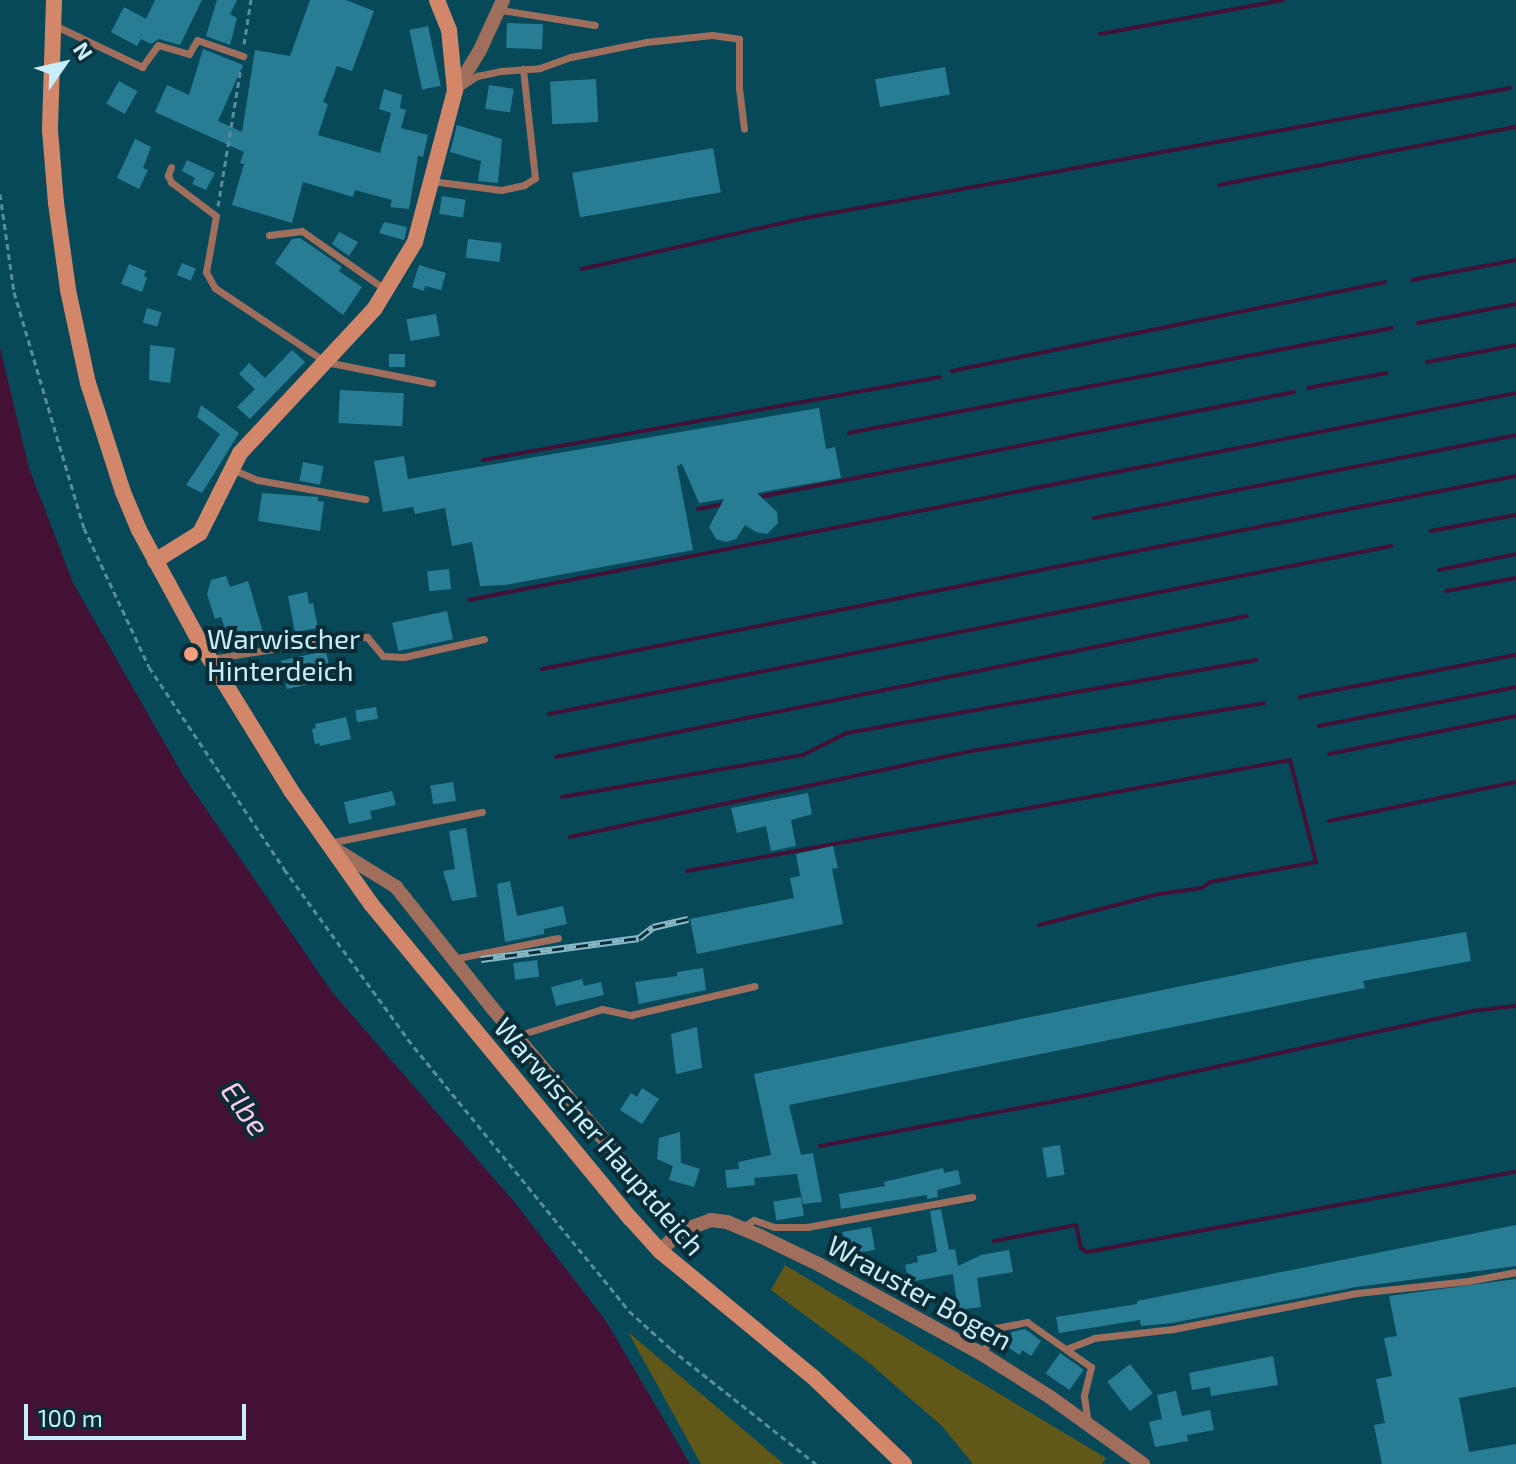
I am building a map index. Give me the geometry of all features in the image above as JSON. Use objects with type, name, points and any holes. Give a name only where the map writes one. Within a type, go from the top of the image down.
[{"type":"street","name":"Warwischer Hauptdeich","points":[[54,0],[50,130],[68,290],[88,383],[111,456],[155,561],[209,659],[327,843],[445,996],[660,1251],[813,1377],[904,1464]]},
{"type":"street","points":[[437,0],[449,30],[455,91]]},
{"type":"street","points":[[155,561],[200,533],[240,453],[375,308],[415,242],[455,91],[502,5]]},
{"type":"street","name":"Warwischer Hauptdeich","points":[[327,843],[396,887],[516,1036],[681,1231]]},
{"type":"street","name":"Wrauster Bogen","points":[[681,1231],[711,1220],[741,1228],[820,1265],[982,1354],[1088,1423],[1143,1464]]},
{"type":"street","points":[[660,1251],[681,1231]]},
{"type":"lane","points":[[502,5],[595,25]]},
{"type":"lane","points":[[52,24],[142,67],[158,45],[189,54],[197,40],[243,56]]},
{"type":"lane","points":[[455,91],[477,76],[646,42],[712,35],[739,39],[739,88],[744,129]]},
{"type":"lane","points":[[429,181],[501,190],[524,185],[535,178],[523,69]]},
{"type":"lane","points":[[171,167],[168,175],[171,182],[216,216],[206,262],[209,281],[326,362],[432,383]]},
{"type":"lane","points":[[269,235],[302,231],[386,290]]},
{"type":"lane","points":[[232,469],[258,480],[365,499]]},
{"type":"lane","points":[[209,659],[341,638],[367,637],[383,656],[404,657],[484,639]]},
{"type":"lane","points":[[327,843],[482,812]]},
{"type":"lane","points":[[453,959],[558,938]]},
{"type":"lane","points":[[516,1036],[602,1009],[631,1015],[755,986]]},
{"type":"lane","points":[[741,1228],[754,1220],[774,1227],[807,1227],[972,1197]]},
{"type":"lane","points":[[1066,1349],[1094,1338],[1173,1329],[1357,1293],[1468,1281],[1516,1272]]},
{"type":"lane","points":[[982,1354],[996,1328],[1019,1321],[1027,1322],[1091,1367],[1084,1396],[1088,1423]]},
{"type":"path","points":[[216,216],[251,0]]},
{"type":"shaded area","points":[[785,1265],[1106,1458],[1102,1464],[973,1464],[942,1426],[868,1362],[771,1290]]},
{"type":"shaded area","points":[[628,1332],[784,1464],[701,1464]]},
{"type":"water","name":"Elbe","points":[[0,348],[29,468],[73,583],[184,777],[332,992],[516,1204],[606,1321],[690,1464],[0,1464]]},
{"type":"building","points":[[155,0],[202,0],[180,45],[159,39],[151,44],[141,39],[137,46],[111,32],[124,7],[146,19]]},
{"type":"building","points":[[217,0],[237,0],[230,14],[237,18],[230,45],[206,36]]},
{"type":"building","points":[[310,0],[346,0],[374,11],[352,71],[337,66],[323,102],[328,104],[318,135],[380,153],[391,113],[379,109],[384,89],[402,95],[400,108],[406,110],[401,128],[428,135],[423,157],[418,156],[409,209],[390,207],[392,200],[355,190],[353,197],[303,182],[292,223],[232,205],[244,164],[240,163],[244,152],[155,112],[167,85],[189,95],[203,49],[243,65],[218,121],[242,132],[255,50],[290,56]]},
{"type":"building","points":[[507,23],[543,24],[542,49],[506,48]]},
{"type":"building","points":[[428,26],[441,86],[422,90],[409,30]]},
{"type":"building","points":[[945,67],[950,95],[880,107],[875,79]]},
{"type":"building","points":[[596,79],[598,122],[552,124],[550,81]]},
{"type":"building","points":[[119,81],[137,91],[125,114],[106,104]]},
{"type":"building","points":[[489,85],[514,89],[510,113],[485,109]]},
{"type":"building","points":[[457,125],[502,139],[498,183],[478,181],[481,161],[450,152]]},
{"type":"building","points":[[135,139],[151,147],[143,168],[148,170],[139,189],[117,178]]},
{"type":"building","points":[[713,148],[721,192],[580,217],[572,173]]},
{"type":"building","points":[[187,160],[215,173],[206,190],[192,184],[195,178],[182,171]]},
{"type":"building","points":[[442,196],[466,200],[463,218],[439,214]]},
{"type":"building","points":[[384,222],[407,227],[404,240],[379,233]]},
{"type":"building","points":[[339,232],[358,242],[349,256],[332,244]]},
{"type":"building","points":[[300,238],[342,267],[339,271],[362,287],[343,315],[275,263],[292,239]]},
{"type":"building","points":[[468,239],[502,243],[499,262],[466,258]]},
{"type":"building","points":[[182,263],[196,269],[191,281],[177,275]]},
{"type":"building","points":[[129,264],[146,271],[142,292],[121,284]]},
{"type":"building","points":[[419,265],[446,273],[441,290],[425,286],[424,291],[412,287]]},
{"type":"building","points":[[147,308],[161,312],[157,327],[143,322]]},
{"type":"building","points":[[436,314],[440,336],[410,341],[406,319]]},
{"type":"building","points":[[150,345],[175,348],[170,383],[149,380]]},
{"type":"building","points":[[292,350],[305,362],[250,419],[237,407],[255,389],[239,374],[249,363],[265,378]]},
{"type":"building","points":[[389,354],[405,354],[405,367],[389,367]]},
{"type":"building","points":[[340,390],[404,393],[402,426],[338,423]]},
{"type":"building","points":[[201,405],[239,433],[202,493],[186,485],[220,434],[197,417]]},
{"type":"building","points":[[819,408],[826,449],[835,447],[841,478],[757,493],[777,512],[778,523],[767,534],[745,525],[736,539],[726,542],[716,539],[709,527],[724,499],[699,503],[682,464],[677,466],[693,550],[505,585],[480,586],[472,542],[452,546],[445,508],[415,514],[413,507],[383,512],[374,461],[404,456],[408,479]]},
{"type":"building","points":[[303,462],[324,466],[320,485],[299,481]]},
{"type":"building","points":[[262,493],[318,497],[318,501],[324,502],[320,531],[258,521]]},
{"type":"building","points":[[449,569],[451,589],[429,591],[427,571]]},
{"type":"building","points":[[226,576],[230,587],[248,581],[263,632],[235,641],[232,633],[227,635],[221,617],[215,619],[207,594],[211,580]]},
{"type":"building","points":[[307,592],[309,604],[313,603],[318,628],[295,632],[288,596]]},
{"type":"building","points":[[447,611],[453,639],[398,651],[392,623]]},
{"type":"building","points":[[326,651],[332,679],[287,689],[281,661]]},
{"type":"building","points":[[376,707],[378,719],[357,722],[355,710]]},
{"type":"building","points":[[346,717],[351,739],[320,746],[319,743],[315,744],[312,729],[316,728],[315,724]]},
{"type":"building","points":[[453,782],[456,801],[433,804],[430,786]]},
{"type":"building","points":[[392,791],[396,805],[370,811],[372,819],[349,824],[344,802]]},
{"type":"building","points":[[808,793],[812,814],[791,820],[796,846],[771,851],[766,826],[737,833],[731,808]]},
{"type":"building","points":[[466,828],[477,897],[452,901],[443,871],[455,869],[449,831]]},
{"type":"building","points":[[833,846],[838,868],[832,869],[843,924],[697,954],[690,919],[794,898],[790,878],[800,876],[796,854]]},
{"type":"building","points":[[510,881],[517,916],[563,906],[567,924],[544,929],[544,934],[505,942],[497,884]]},
{"type":"building","points":[[1466,932],[1471,961],[1363,981],[1365,988],[789,1105],[801,1155],[813,1153],[822,1202],[803,1204],[797,1174],[754,1178],[755,1185],[727,1188],[725,1170],[739,1169],[738,1162],[771,1155],[754,1074],[1303,961]]},
{"type":"building","points":[[537,960],[539,977],[515,980],[513,963]]},
{"type":"building","points":[[703,968],[706,990],[639,1004],[635,982],[677,976],[677,972]]},
{"type":"building","points":[[582,979],[584,986],[601,982],[604,995],[556,1006],[551,987]]},
{"type":"building","points":[[697,1027],[702,1068],[676,1074],[671,1034]]},
{"type":"building","points":[[642,1088],[659,1099],[642,1124],[620,1110],[631,1093],[637,1097]]},
{"type":"building","points":[[680,1132],[681,1163],[700,1169],[694,1187],[669,1180],[673,1166],[657,1159],[659,1138]]},
{"type":"building","points":[[1060,1145],[1065,1175],[1047,1177],[1042,1148]]},
{"type":"building","points":[[943,1168],[944,1173],[958,1170],[961,1184],[937,1190],[938,1197],[927,1199],[927,1195],[841,1209],[839,1194],[885,1186],[884,1182]]},
{"type":"building","points":[[801,1197],[804,1216],[776,1220],[773,1201]]},
{"type":"building","points":[[941,1209],[949,1250],[955,1249],[958,1266],[981,1255],[1009,1250],[1013,1272],[977,1278],[981,1307],[958,1310],[953,1274],[909,1282],[905,1265],[918,1262],[917,1256],[937,1252],[930,1211]]},
{"type":"building","points":[[1516,1225],[1516,1266],[1356,1287],[1172,1323],[1141,1326],[1140,1320],[1059,1333],[1056,1317],[1137,1304],[1137,1301]]},
{"type":"building","points":[[871,1227],[875,1250],[846,1255],[842,1232]]},
{"type":"building","points":[[1516,1279],[1516,1387],[1459,1398],[1469,1452],[1516,1444],[1516,1464],[1382,1464],[1374,1425],[1385,1423],[1376,1379],[1392,1376],[1384,1338],[1397,1336],[1389,1296]]},
{"type":"building","points":[[1025,1329],[1041,1341],[1031,1356],[1022,1350],[1020,1355],[1003,1344],[1012,1332]]},
{"type":"building","points":[[1060,1353],[1084,1370],[1069,1390],[1046,1373]]},
{"type":"building","points":[[1273,1356],[1278,1385],[1211,1396],[1210,1387],[1192,1390],[1189,1373]]},
{"type":"building","points":[[1130,1364],[1153,1393],[1130,1411],[1107,1382]]},
{"type":"building","points":[[1176,1391],[1182,1416],[1210,1410],[1214,1430],[1187,1435],[1188,1441],[1155,1447],[1149,1422],[1162,1419],[1157,1395]]},
{"type":"waterway","points":[[1100,34],[1283,0]]},
{"type":"waterway","points":[[582,269],[805,218],[1510,88]]},
{"type":"waterway","points":[[1219,185],[1516,127]]},
{"type":"waterway","points":[[1412,280],[1516,260]]},
{"type":"waterway","points":[[952,371],[1385,282]]},
{"type":"waterway","points":[[1418,323],[1516,304]]},
{"type":"waterway","points":[[849,433],[1392,328]]},
{"type":"waterway","points":[[1427,362],[1516,345]]},
{"type":"waterway","points":[[1308,388],[1387,373]]},
{"type":"waterway","points":[[483,460],[940,377]]},
{"type":"waterway","points":[[759,497],[1294,392]]},
{"type":"waterway","points":[[469,600],[1516,393]]},
{"type":"waterway","points":[[1094,518],[1516,435]]},
{"type":"waterway","points":[[542,669],[1516,476]]},
{"type":"waterway","points":[[698,509],[723,504]]},
{"type":"waterway","points":[[1431,531],[1516,515]]},
{"type":"waterway","points":[[549,714],[1391,546]]},
{"type":"waterway","points":[[1439,570],[1516,554]]},
{"type":"waterway","points":[[1446,591],[1516,578]]},
{"type":"waterway","points":[[556,757],[1247,616]]},
{"type":"waterway","points":[[1300,697],[1516,655]]},
{"type":"waterway","points":[[562,797],[803,755],[847,733],[1257,660]]},
{"type":"waterway","points":[[1319,726],[1516,687]]},
{"type":"waterway","points":[[570,837],[972,751],[1264,703]]},
{"type":"waterway","points":[[1329,754],[1516,716]]},
{"type":"waterway","points":[[687,871],[1290,760],[1316,862],[1210,882],[1202,888],[1159,894],[1039,925]]},
{"type":"waterway","points":[[1329,821],[1516,782]]},
{"type":"waterway","points":[[820,1146],[1078,1097],[1472,1011],[1516,1006]]},
{"type":"waterway","points":[[994,1241],[1076,1225],[1081,1248],[1087,1252],[1516,1172]]},
{"type":"railway","points":[[481,959],[639,938],[653,927],[688,919]]},
{"type":"place","name":"Warwischer Hinterdeich","points":[[191,654]]}]
